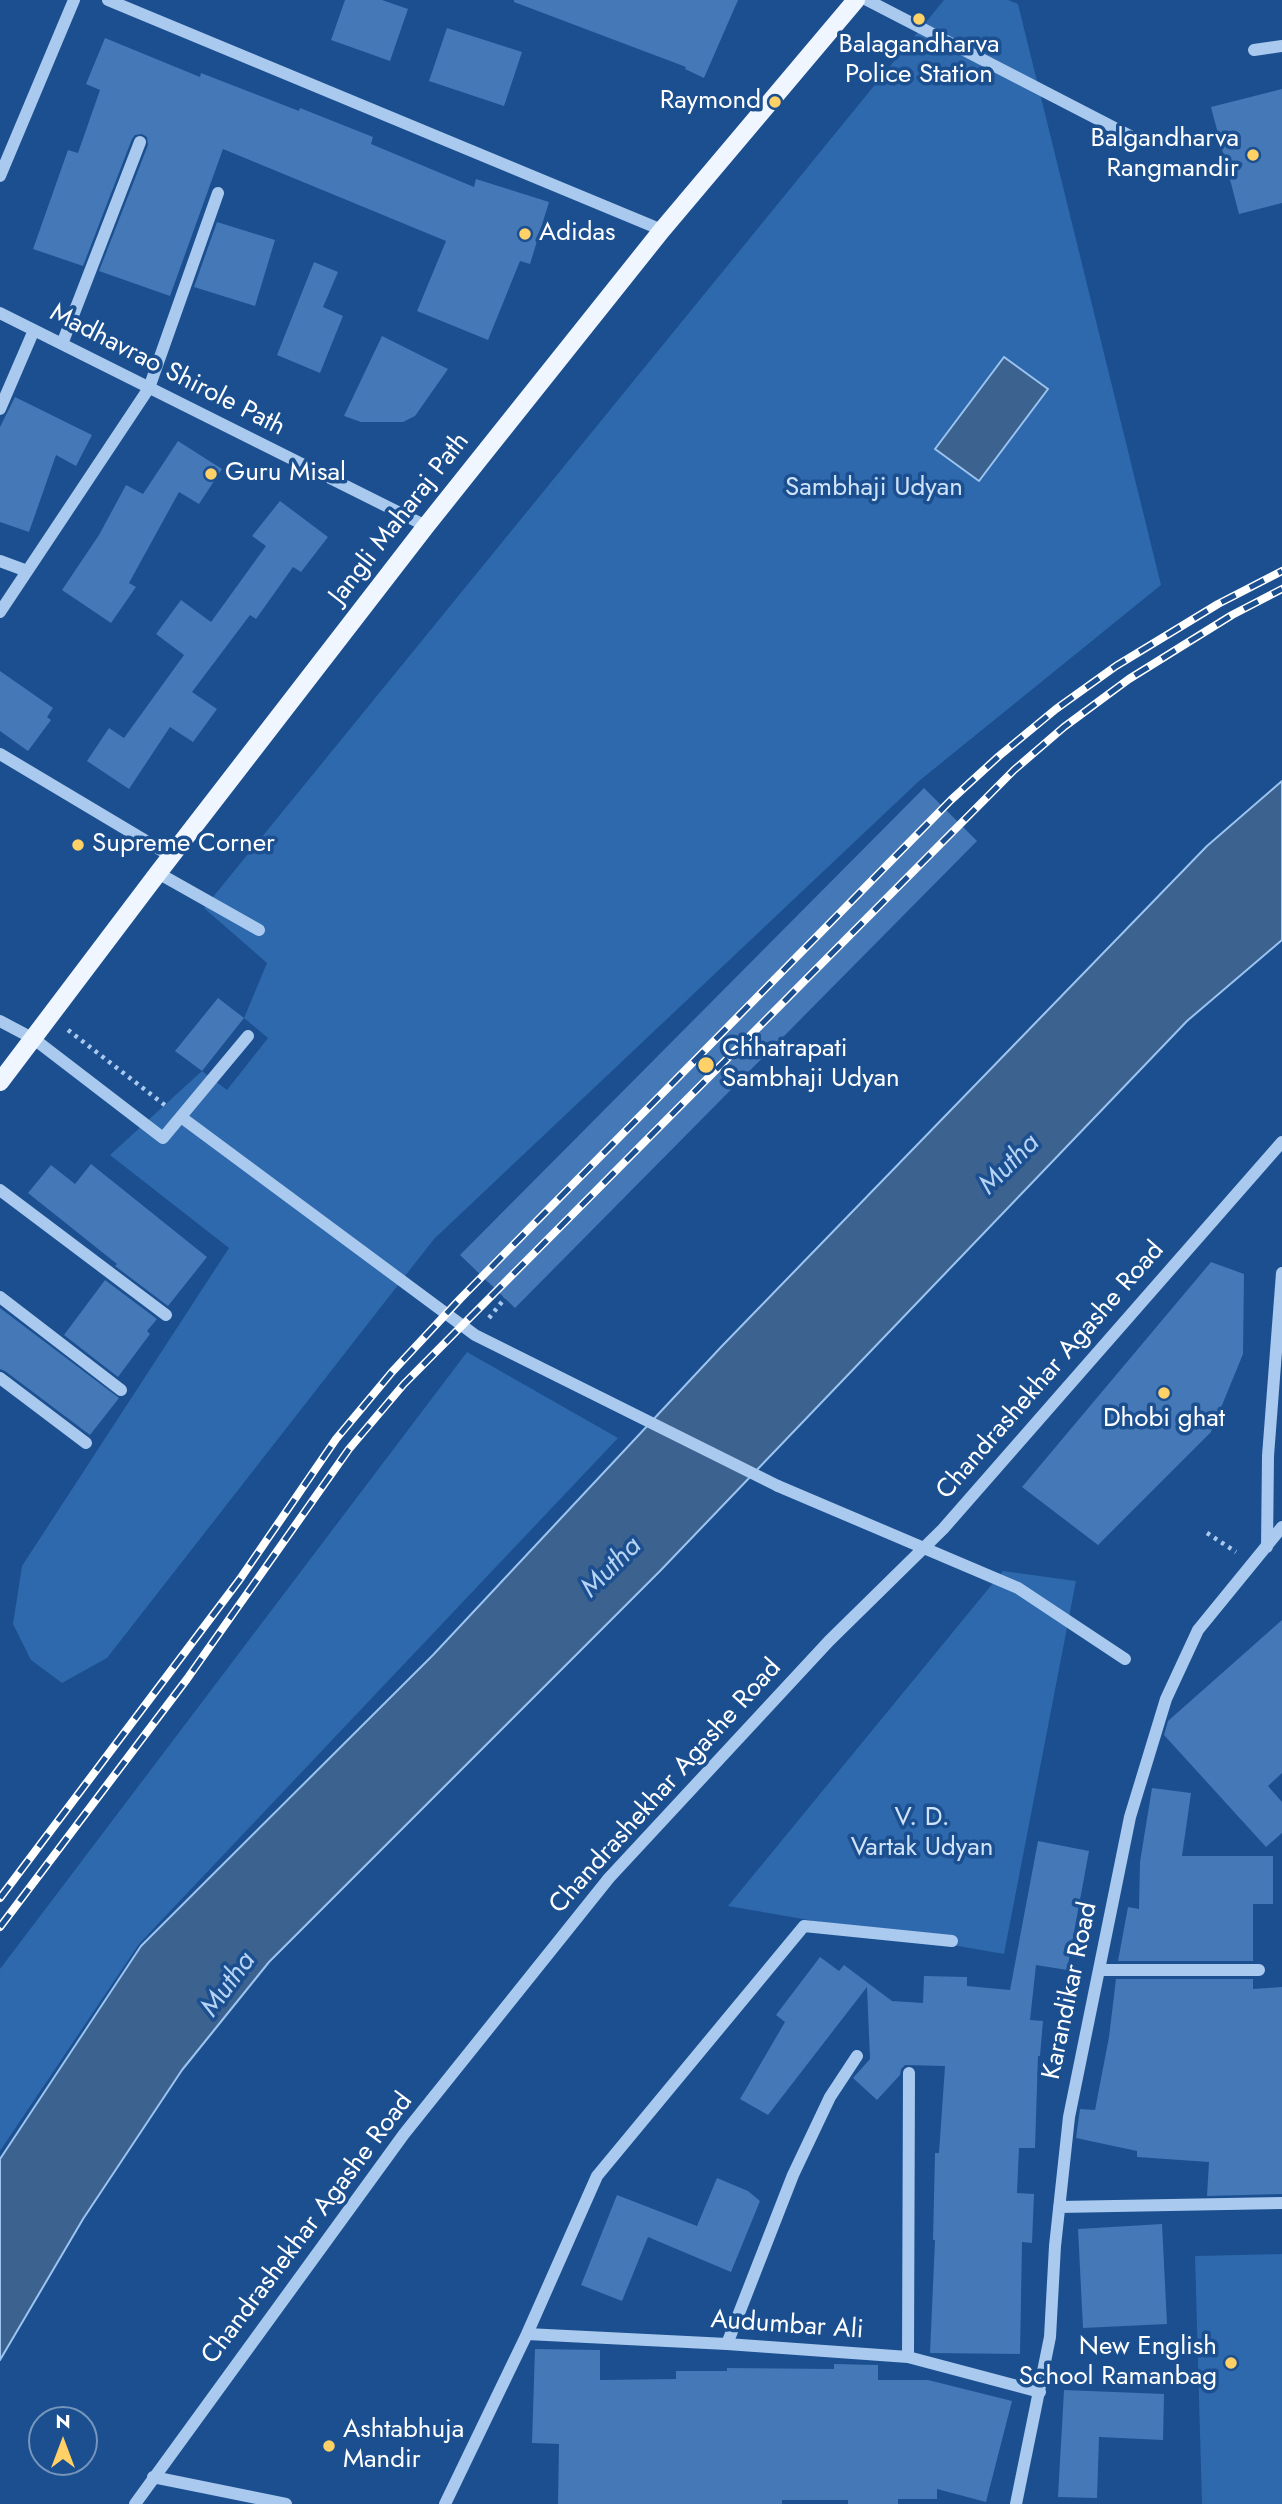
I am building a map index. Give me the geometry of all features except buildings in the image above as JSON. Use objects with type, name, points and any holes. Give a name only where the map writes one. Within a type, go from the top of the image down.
[{"type":"main road","name":"Jangli Maharaj Path","points":[[0,1082],[426,526],[662,230],[856,0]]},
{"type":"street","points":[[0,176],[74,0]]},
{"type":"street","points":[[108,0],[662,230]]},
{"type":"street","points":[[867,0],[1140,141]]},
{"type":"street","points":[[1254,50],[1282,46]]},
{"type":"street","points":[[62,344],[140,142]]},
{"type":"street","points":[[0,612],[149,388],[218,192]]},
{"type":"street","name":"Madhavrao Shirole Path","points":[[0,313],[426,526]]},
{"type":"street","points":[[0,409],[34,330]]},
{"type":"street","points":[[0,561],[27,571]]},
{"type":"street","points":[[0,754],[171,856]]},
{"type":"street","points":[[158,873],[259,930]]},
{"type":"street","points":[[0,1021],[34,1039],[163,1138],[248,1036]]},
{"type":"street","points":[[181,1117],[475,1335],[778,1486],[1018,1588],[1125,1659]]},
{"type":"street","name":"Chandrashekhar Agashe Road","points":[[135,2504],[404,2134],[609,1878],[829,1641],[943,1528],[1282,1142]]},
{"type":"street","points":[[0,1189],[166,1315]]},
{"type":"street","points":[[1267,1548],[1268,1456],[1282,1273]]},
{"type":"street","points":[[0,1297],[121,1390]]},
{"type":"street","points":[[0,1378],[86,1443]]},
{"type":"street","name":"Karandikar Road","points":[[1017,2504],[1050,2337],[1059,2207],[1069,2117],[1130,1817],[1166,1699],[1198,1630],[1282,1527]]},
{"type":"street","points":[[445,2504],[527,2334],[597,2176],[804,1926],[952,1941]]},
{"type":"street","points":[[1099,1970],[1259,1970]]},
{"type":"street","points":[[727,2344],[793,2175],[830,2097],[857,2056]]},
{"type":"street","points":[[908,2357],[909,2073]]},
{"type":"street","points":[[1059,2207],[1282,2203]]},
{"type":"street","name":"Audumbar Ali","points":[[527,2334],[908,2357],[1040,2392]]},
{"type":"street","points":[[153,2477],[286,2504]]},
{"type":"path","points":[[51,1016],[181,1117]]},
{"type":"path","points":[[1207,1533],[1254,1563]]},
{"type":"green space","name":"Sambhaji Udyan","points":[[944,0],[1008,0],[1018,4],[1161,585],[919,781],[434,1239],[107,1658],[62,1683],[31,1660],[13,1624],[22,1566],[229,1248],[110,1155],[202,1071],[227,1090],[268,1038],[244,1018],[267,963],[204,908]]},
{"type":"green space","points":[[467,1352],[618,1438],[139,1944],[0,2151],[0,1969]]},
{"type":"green space","name":"V. D. Vartak Udyan","points":[[1003,1571],[1076,1581],[1004,1954],[728,1906]]},
{"type":"green space","name":"New English School Ramanbag","points":[[1282,2254],[1282,2504],[1202,2504],[1195,2256]]},
{"type":"water","points":[[1004,357],[1048,389],[979,481],[935,449]]},
{"type":"water","name":"Mutha","points":[[1282,781],[1282,940],[1187,1021],[660,1571],[269,1962],[182,2070],[83,2219],[0,2360],[0,2159],[141,1946],[433,1655],[722,1346],[1207,846]]},
{"type":"railway","points":[[0,1898],[240,1579],[336,1439],[392,1372],[460,1299],[951,800],[999,756],[1056,709],[1116,666],[1218,604],[1282,571]]},
{"type":"railway","points":[[0,1927],[187,1679],[349,1449],[404,1384],[1014,770],[1064,727],[1129,679],[1232,615],[1282,589]]},
{"type":"place","name":"Balagandharva Police Station","points":[[919,19]]},
{"type":"place","name":"Raymond","points":[[775,102]]},
{"type":"place","name":"Balgandharva Rangmandir","points":[[1253,155]]},
{"type":"place","name":"Adidas","points":[[525,234]]},
{"type":"place","name":"Guru Misal","points":[[211,474]]},
{"type":"place","name":"Supreme Corner","points":[[78,845]]},
{"type":"place","name":"Chhatrapati Sambhaji Udyan","points":[[706,1065]]},
{"type":"place","name":"Dhobi ghat","points":[[1164,1393]]},
{"type":"place","name":"New English School Ramanbag","points":[[1231,2363]]},
{"type":"place","name":"Ashtabhuja Mandir","points":[[329,2446]]}]
